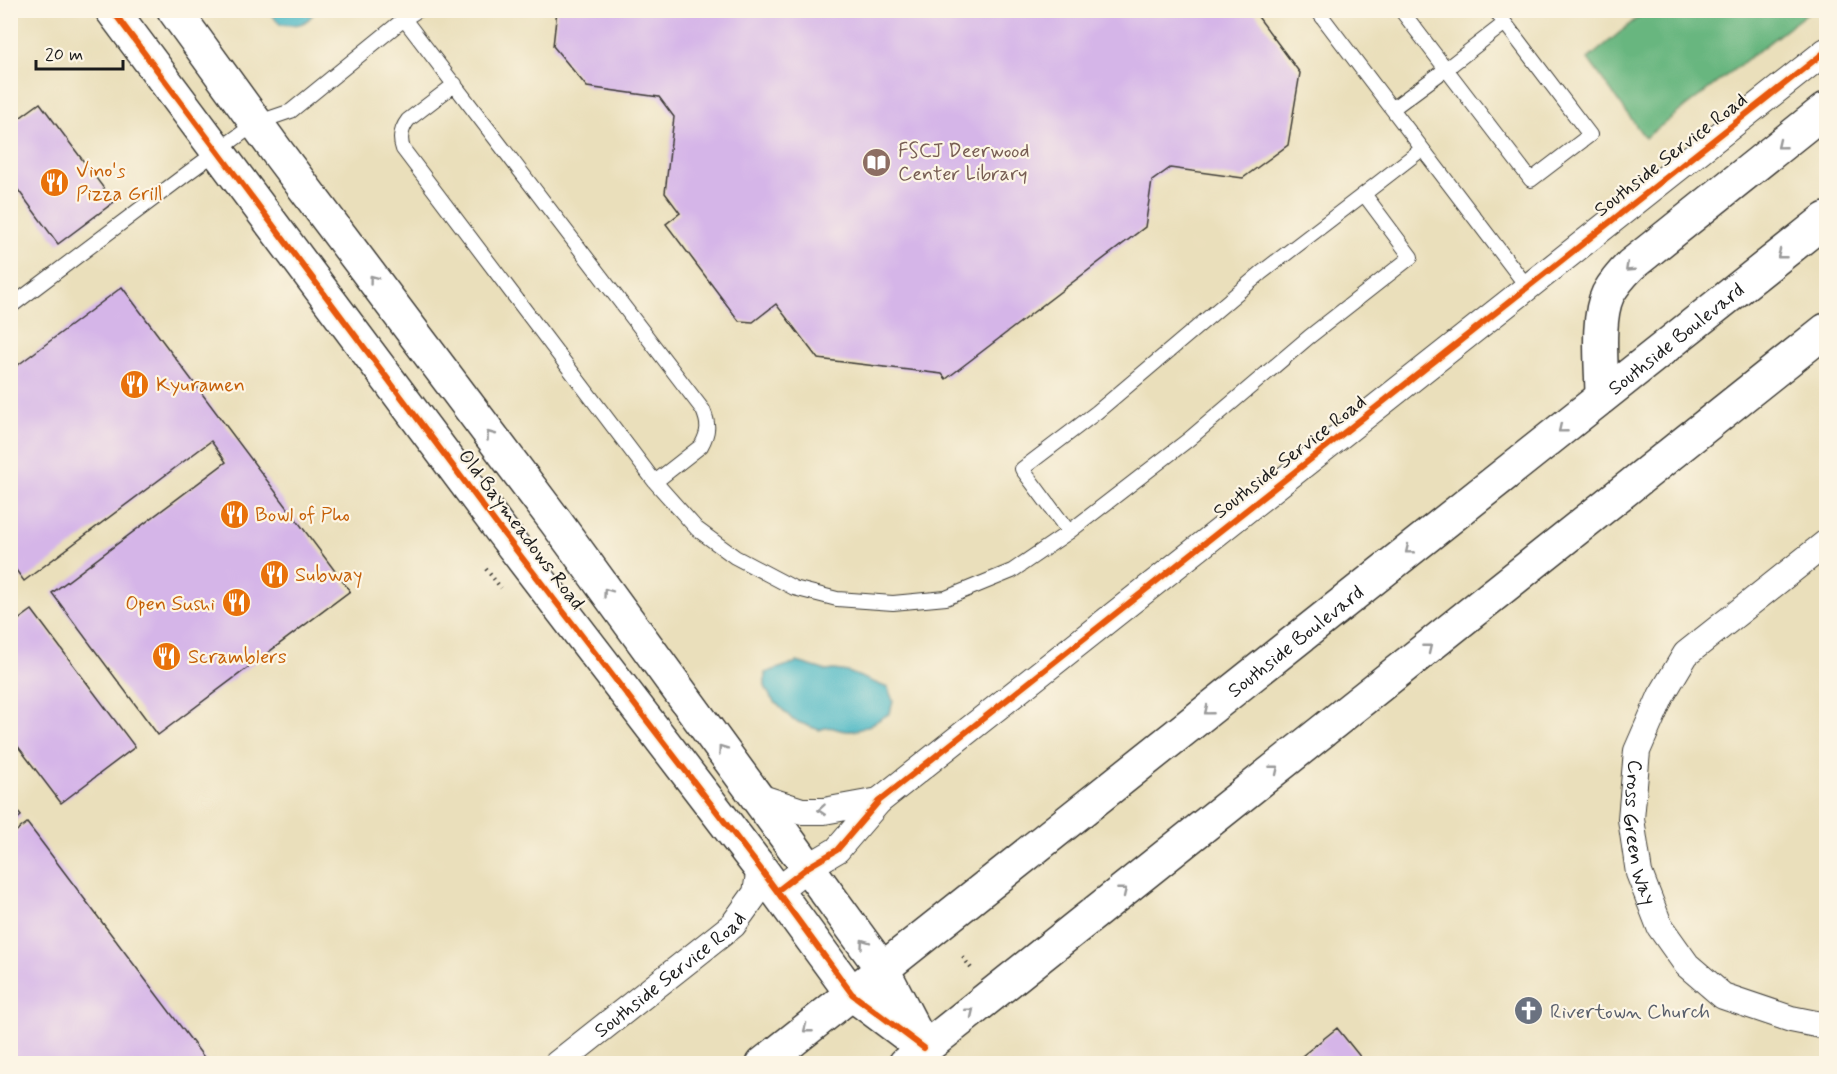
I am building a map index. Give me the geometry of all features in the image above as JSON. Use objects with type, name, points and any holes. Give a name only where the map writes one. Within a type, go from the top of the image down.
[{"type":"main road","name":"Old Baymeadows Road","points":[[112,10],[500,529],[768,880],[852,994],[915,1056]]},
{"type":"main road","name":"Old Baymeadows Road","points":[[174,10],[256,123],[556,522],[883,969],[915,1056]]},
{"type":"main road","points":[[1602,396],[1601,324],[1607,297],[1618,278],[1631,265],[1827,109]]},
{"type":"main road","name":"Southside Boulevard","points":[[763,1064],[1827,219]]},
{"type":"main road","points":[[915,1056],[1827,330]]},
{"type":"street","name":"Southside Service Road","points":[[557,1064],[733,925],[768,880],[808,867],[837,850],[879,801],[1827,51]]},
{"type":"street","name":"Cross Green Way","points":[[1827,543],[1686,654],[1661,696],[1637,751],[1630,819],[1639,873],[1660,927],[1687,965],[1723,996],[1791,1019],[1827,1026]]},
{"type":"street","name":"Southside Service Road","points":[[756,796],[802,811],[824,811],[879,801]]},
{"type":"lane","points":[[10,307],[256,123],[291,111],[418,10]]},
{"type":"lane","points":[[1317,10],[1528,288]]},
{"type":"lane","points":[[1401,10],[1531,180],[1590,135],[1495,10]]},
{"type":"lane","points":[[404,20],[703,410],[709,429],[701,446],[655,482]]},
{"type":"lane","points":[[1392,109],[1504,23]]},
{"type":"lane","points":[[455,84],[403,126],[401,134],[403,149],[655,482],[698,529],[735,557],[794,588],[837,598],[893,603],[946,598],[1012,571],[1069,532],[1188,440],[1310,337],[1411,257],[1364,194]]},
{"type":"lane","points":[[1069,532],[1022,469],[1097,412],[1261,273],[1422,148]]},
{"type":"path","points":[[486,569],[501,588]]},
{"type":"path","points":[[963,957],[975,973]]},
{"type":"green space","points":[[1647,10],[1810,11],[1645,138],[1588,59]]},
{"type":"water","points":[[268,11],[315,11],[308,20],[291,25],[280,24]]},
{"type":"water","points":[[797,662],[827,671],[848,672],[888,688],[893,701],[890,713],[870,725],[853,731],[832,728],[819,730],[793,720],[771,698],[765,686],[765,673]]},
{"type":"building","points":[[557,10],[1253,10],[1300,73],[1288,145],[1243,178],[1170,168],[1152,181],[1145,227],[946,379],[942,374],[818,359],[776,304],[753,322],[739,321],[666,224],[680,213],[665,193],[674,117],[659,97],[587,87],[553,46]]},
{"type":"building","points":[[40,103],[114,202],[58,244],[10,179],[10,149],[13,147],[10,144],[10,125]]},
{"type":"building","points":[[122,287],[350,591],[158,735],[52,593],[226,462],[211,441],[24,581],[10,562],[10,371]]},
{"type":"building","points":[[32,610],[135,747],[61,803],[10,736],[10,626]]},
{"type":"building","points":[[10,802],[21,816],[10,825]]},
{"type":"building","points":[[27,823],[209,1064],[10,1064],[10,836]]},
{"type":"building","points":[[1337,1028],[1366,1064],[1292,1064]]},
{"type":"cycle path","points":[[112,10],[500,529],[760,868],[852,994],[924,1048]]},
{"type":"cycle path","points":[[777,891],[808,867],[837,850],[879,801],[1826,51]]},
{"type":"place","name":"FSCJ Deerwood Center Library","points":[[877,162]]},
{"type":"place","name":"Vino's Pizza Grill","points":[[55,182]]},
{"type":"place","name":"Kyuramen","points":[[135,384]]},
{"type":"place","name":"Bowl of Pho","points":[[234,514]]},
{"type":"place","name":"Subway","points":[[274,574]]},
{"type":"place","name":"Open Sushi","points":[[236,603]]},
{"type":"place","name":"Scramblers","points":[[167,656]]},
{"type":"place","name":"Rivertown Church","points":[[1529,1011]]}]
